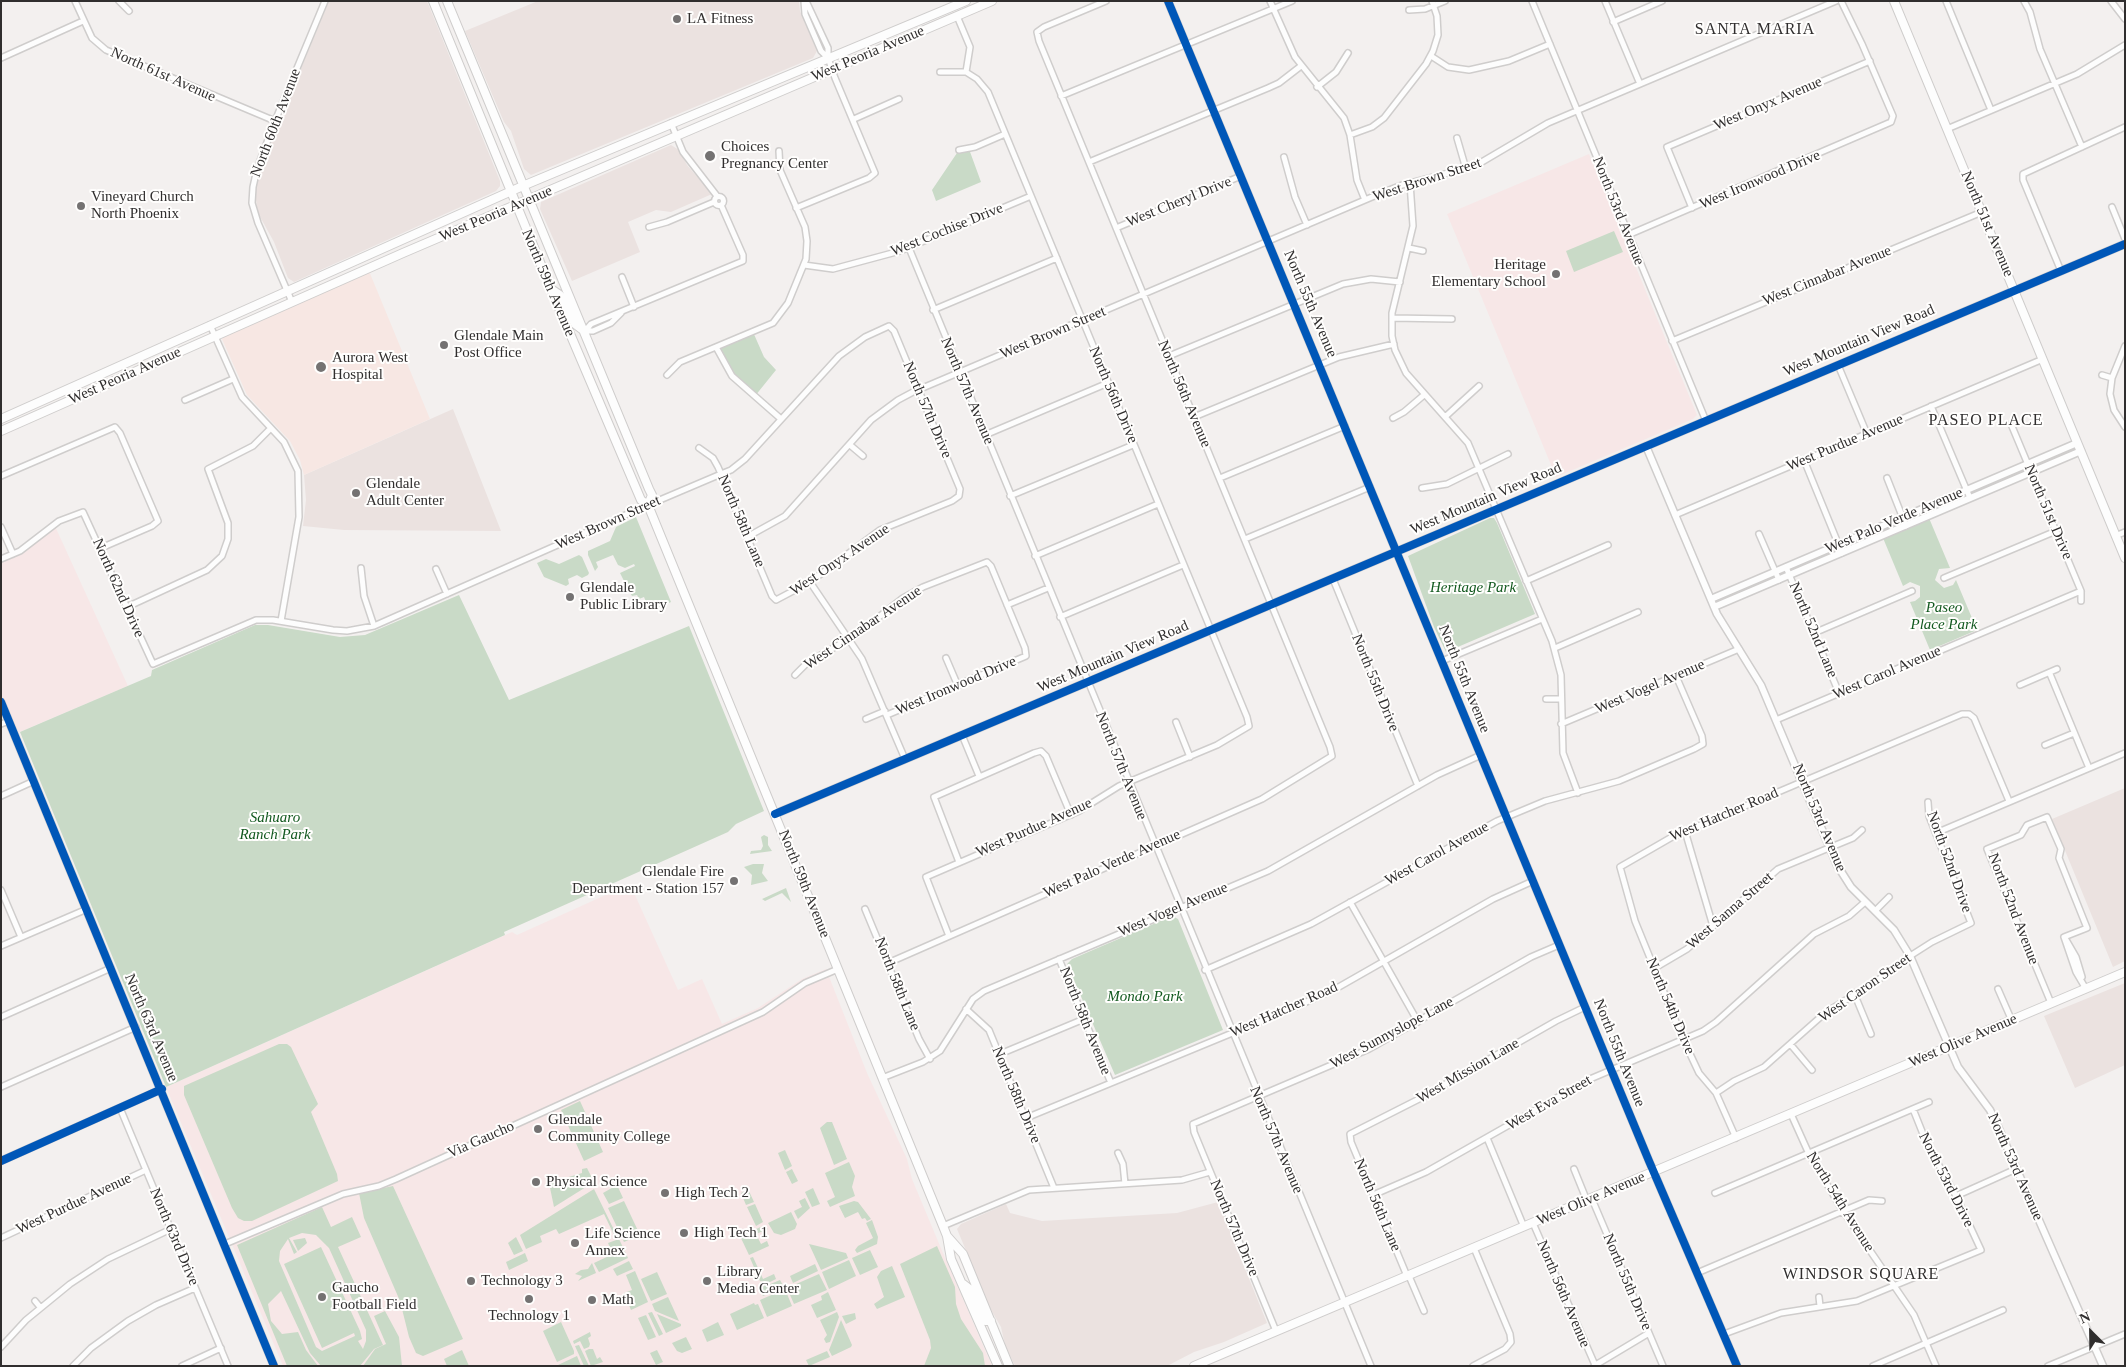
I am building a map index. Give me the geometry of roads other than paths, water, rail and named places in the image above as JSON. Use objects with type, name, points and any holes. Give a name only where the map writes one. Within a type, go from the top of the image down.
[{"type":"main road","name":"North 59th Avenue","points":[[433,1],[550,290],[641,500],[648,504],[944,1226],[948,1236],[950,1259],[998,1366]]},
{"type":"main road","name":"North 59th Avenue","points":[[447,1],[531,199],[652,496],[648,504]]},
{"type":"main road","name":"West Peoria Avenue","points":[[1,419],[510,191],[966,1]]},
{"type":"main road","name":"West Peoria Avenue","points":[[1,431],[406,252],[992,1]]},
{"type":"main road","name":"North 51st Avenue","points":[[1894,1],[2125,558]]},
{"type":"main road","points":[[401,240],[406,252]]},
{"type":"main road","points":[[550,290],[560,295],[575,324],[585,331]]},
{"type":"main road","points":[[69,401],[83,389],[125,370],[128,362]]},
{"type":"main road","name":"West Olive Avenue","points":[[1194,1366],[1654,1173],[2125,972]]},
{"type":"main road","name":"North 59th Avenue","points":[[948,1236],[963,1254],[1009,1366]]},
{"type":"main road","points":[[962,1283],[972,1291],[985,1321],[991,1320]]},
{"type":"street","name":"North 61st Avenue","points":[[75,1],[92,38],[106,50],[275,122]]},
{"type":"street","points":[[118,1],[129,11]]},
{"type":"street","name":"North 60th Avenue","points":[[292,302],[258,223],[252,202],[257,169],[325,1]]},
{"type":"street","points":[[796,208],[868,178],[875,173],[832,69],[828,58],[828,48],[805,1]]},
{"type":"street","name":"North 56th Avenue","points":[[1106,1],[1044,27],[1037,32],[1039,41],[1220,478],[1332,756]]},
{"type":"street","name":"North 55th Avenue","points":[[1168,1],[1654,1173],[1737,1366]]},
{"type":"street","points":[[1270,1],[1294,57],[1344,118],[1350,135],[1357,180],[1365,200]]},
{"type":"street","points":[[1061,96],[1292,1]]},
{"type":"street","points":[[1409,10],[1445,1]]},
{"type":"street","name":"North 53rd Avenue","points":[[1532,1],[1706,420]]},
{"type":"street","points":[[1605,1],[1640,84]]},
{"type":"street","points":[[1614,22],[1662,1]]},
{"type":"street","name":"West Brown Street","points":[[748,537],[785,516],[882,411],[918,389],[1365,200],[1410,183],[1466,169],[1493,157],[1537,128],[1836,1]]},
{"type":"street","points":[[1841,1],[1870,61]]},
{"type":"street","points":[[1946,1],[1990,110]]},
{"type":"street","points":[[2024,1],[2030,12],[2040,49],[2082,147]]},
{"type":"street","points":[[2111,1],[2125,18]]},
{"type":"street","points":[[1350,135],[1372,127],[1384,118],[1431,56],[1438,35],[1438,25],[1433,4]]},
{"type":"street","points":[[940,72],[966,72],[970,47],[958,16]]},
{"type":"street","points":[[1,58],[83,21]]},
{"type":"street","points":[[1431,56],[1448,67],[1469,70],[1509,61],[1550,44]]},
{"type":"street","points":[[1947,129],[2054,84],[2096,64],[2125,45]]},
{"type":"street","points":[[1317,87],[1336,72],[1348,53]]},
{"type":"street","name":"West Ironwood Drive","points":[[1628,235],[1891,122],[1893,116],[1870,61]]},
{"type":"street","name":"West Onyx Avenue","points":[[1692,208],[1667,147],[1870,61]]},
{"type":"street","points":[[1088,162],[1279,82],[1301,66]]},
{"type":"street","name":"North 56th Drive","points":[[966,72],[978,79],[985,88],[1005,134],[1247,717],[1249,726]]},
{"type":"street","points":[[854,119],[899,99]]},
{"type":"street","points":[[585,331],[611,323],[621,313],[743,261],[743,255],[721,204],[687,158],[671,123]]},
{"type":"street","points":[[2061,271],[2023,180],[2023,174],[2125,127]]},
{"type":"street","points":[[959,150],[975,147],[1005,134]]},
{"type":"street","points":[[1457,138],[1466,169]]},
{"type":"street","points":[[668,375],[680,362],[766,327],[779,317],[788,304],[804,265],[807,250],[806,234],[780,170],[779,151]]},
{"type":"street","points":[[1284,157],[1295,197],[1307,225]]},
{"type":"street","name":"West Cheryl Drive","points":[[1116,228],[1242,176]]},
{"type":"street","points":[[1410,183],[1414,210],[1409,248],[1392,318],[1394,344],[1406,373],[1468,444],[1542,618],[1554,648],[1561,675],[1563,753],[1578,793]]},
{"type":"street","name":"West Cochise Drive","points":[[804,265],[833,269],[908,248],[1030,196]]},
{"type":"street","points":[[649,227],[667,222],[716,199]]},
{"type":"street","points":[[2112,207],[2125,239]]},
{"type":"street","name":"West Cinnabar Avenue","points":[[1672,341],[1982,212]]},
{"type":"street","name":"West Mountain View Road","points":[[775,814],[2125,244]]},
{"type":"street","name":"North 57th Avenue","points":[[908,248],[1153,845],[1343,1303],[1371,1366]]},
{"type":"street","points":[[1409,248],[1423,251]]},
{"type":"street","points":[[933,310],[1056,258]]},
{"type":"street","points":[[622,277],[634,307]]},
{"type":"street","points":[[1169,356],[1343,284],[1371,279],[1400,282]]},
{"type":"street","points":[[1392,318],[1452,319]]},
{"type":"street","points":[[210,325],[233,379],[250,408],[271,428],[291,452],[298,471],[300,490],[298,525],[281,621]]},
{"type":"street","name":"West Brown Street","points":[[281,621],[333,630],[350,630],[374,626],[648,504],[721,474],[745,459],[839,356],[865,337],[889,326]]},
{"type":"street","name":"North 57th Drive","points":[[889,326],[894,331],[960,489],[959,496]]},
{"type":"street","points":[[1194,417],[1352,353],[1394,344]]},
{"type":"street","points":[[2125,346],[2112,378],[2111,402],[2117,417],[2125,427]]},
{"type":"street","points":[[716,347],[732,376],[780,419]]},
{"type":"street","name":"West Purdue Avenue","points":[[1675,515],[2043,360]]},
{"type":"street","points":[[1838,366],[1867,434]]},
{"type":"street","points":[[2102,375],[2112,378]]},
{"type":"street","points":[[185,400],[233,379]]},
{"type":"street","points":[[985,435],[1108,383]]},
{"type":"street","points":[[1445,417],[1478,386]]},
{"type":"street","points":[[1393,418],[1404,412],[1424,395]]},
{"type":"street","points":[[1931,406],[1970,498]]},
{"type":"street","name":"North 51st Drive","points":[[2011,424],[2081,591],[2081,601]]},
{"type":"street","points":[[1220,478],[1345,426]]},
{"type":"street","points":[[1,476],[115,427],[120,434],[158,521],[152,526],[101,548]]},
{"type":"street","points":[[127,607],[207,570],[222,556],[228,538],[226,516],[208,469],[252,446],[271,428]]},
{"type":"street","name":"West Palo Verde Avenue","points":[[1711,599],[2077,443]]},
{"type":"street","points":[[850,444],[863,456]]},
{"type":"street","points":[[1010,496],[1133,445]]},
{"type":"street","name":"North 53rd Avenue","points":[[1646,446],[1714,607],[1724,627],[1755,671],[1843,876],[1865,902],[1894,930],[1910,956],[1964,1078],[1990,1110],[2103,1366]]},
{"type":"street","name":"North 58th Lane","points":[[699,448],[713,458],[772,596],[776,600]]},
{"type":"street","name":"West Palo Verde Avenue","points":[[1714,607],[2081,451]]},
{"type":"street","points":[[1422,488],[1447,484],[1508,454]]},
{"type":"street","points":[[1804,460],[1842,553]]},
{"type":"street","points":[[1886,478],[1906,526]]},
{"type":"street","points":[[1244,539],[1370,487]]},
{"type":"street","name":"West Onyx Avenue","points":[[776,600],[810,582],[880,530],[952,501],[959,496]]},
{"type":"street","points":[[1035,556],[1158,504]]},
{"type":"street","name":"North 62nd Drive","points":[[13,554],[59,521],[83,512],[101,548],[152,664],[256,620],[281,621]]},
{"type":"street","points":[[1,527],[13,554],[1,559]]},
{"type":"street","points":[[1944,578],[2056,531]]},
{"type":"street","points":[[2115,536],[2125,532]]},
{"type":"street","name":"North 52nd Lane","points":[[1760,534],[1779,580]]},
{"type":"street","points":[[1526,580],[1608,546]]},
{"type":"street","name":"West Cinnabar Avenue","points":[[795,675],[807,663],[850,639],[913,592],[988,562],[1007,605]]},
{"type":"street","points":[[1060,617],[1183,565]]},
{"type":"street","name":"North 52nd Lane","points":[[1786,567],[1839,693]]},
{"type":"street","points":[[361,568],[364,596],[374,626]]},
{"type":"street","points":[[436,569],[447,594]]},
{"type":"street","name":"North 55th Drive","points":[[1332,579],[1418,786]]},
{"type":"street","points":[[810,582],[862,659],[905,759]]},
{"type":"street","points":[[1007,605],[1048,588]]},
{"type":"street","name":"West Carol Avenue","points":[[1776,720],[2081,591]]},
{"type":"street","points":[[1814,633],[1912,592]]},
{"type":"street","name":"West Ironwood Drive","points":[[866,719],[958,686],[1026,656],[1025,648],[1007,605]]},
{"type":"street","points":[[1554,648],[1638,612]]},
{"type":"street","points":[[1442,661],[1542,618]]},
{"type":"street","name":"West Vogel Avenue","points":[[1561,724],[1739,649]]},
{"type":"street","points":[[946,658],[958,686]]},
{"type":"street","points":[[2020,685],[2050,674],[2057,669]]},
{"type":"street","points":[[2050,674],[2089,768]]},
{"type":"street","name":"West Carol Avenue","points":[[1205,970],[1297,931],[1476,832],[1507,817],[1545,802],[1619,780],[1703,744],[1676,676]]},
{"type":"street","points":[[1546,699],[1561,699]]},
{"type":"street","name":"North 63rd Avenue","points":[[1,702],[226,1244],[274,1366]]},
{"type":"street","name":"West Hatcher Road","points":[[1620,867],[1685,831],[1962,714],[1969,714],[1974,718],[2009,801]]},
{"type":"street","points":[[1,724],[9,721]]},
{"type":"street","points":[[1176,722],[1190,757]]},
{"type":"street","name":"West Purdue Avenue","points":[[949,936],[926,877],[1071,815],[1128,782],[1217,746],[1249,726]]},
{"type":"street","points":[[2045,745],[2074,733]]},
{"type":"street","points":[[962,736],[979,776]]},
{"type":"street","points":[[959,862],[934,797],[979,776],[1041,751],[1046,756],[1071,815]]},
{"type":"street","points":[[1936,833],[2125,753]]},
{"type":"street","name":"West Palo Verde Avenue","points":[[888,963],[1153,845],[1262,799],[1332,756]]},
{"type":"street","name":"West Vogel Avenue","points":[[882,1078],[930,1059],[946,1044],[973,999],[984,991],[1268,871],[1454,766],[1481,756]]},
{"type":"street","points":[[1,796],[34,781]]},
{"type":"street","name":"North 52nd Drive","points":[[1928,802],[1929,816],[1971,923]]},
{"type":"street","name":"North 52nd Avenue","points":[[2051,1004],[1987,849],[2021,835],[2027,825],[2046,817],[2061,849],[2059,858],[2087,928],[2064,937],[2076,972],[2082,978],[2086,989]]},
{"type":"street","name":"West Sanna Street","points":[[1653,969],[1674,959],[1778,869],[1853,838],[1862,830]]},
{"type":"street","points":[[1685,831],[1713,926]]},
{"type":"street","name":"North 54th Drive","points":[[1620,867],[1635,921],[1653,969],[1699,1073],[1716,1093],[1736,1138]]},
{"type":"street","name":"West Hatcher Road","points":[[1026,1118],[1232,1034],[1337,988],[1494,899],[1533,881]]},
{"type":"street","points":[[1,890],[21,938]]},
{"type":"street","points":[[1875,911],[1889,897]]},
{"type":"street","points":[[1350,902],[1418,1022]]},
{"type":"street","name":"West Eva Street","points":[[1373,1195],[1426,1172],[1611,1069],[1683,1039],[1716,1022],[1814,934],[1849,916],[1865,902]]},
{"type":"street","name":"North 58th Lane","points":[[865,908],[919,1040],[930,1059]]},
{"type":"street","points":[[1,946],[87,909]]},
{"type":"street","name":"West Caron Street","points":[[1716,1093],[1734,1080],[1764,1066],[1791,1045],[1825,1013],[1854,993],[1878,980],[1932,942],[1971,923]]},
{"type":"street","name":"West Sunnyslope Lane","points":[[1193,1124],[1350,1058],[1418,1022],[1531,957],[1559,945]]},
{"type":"street","name":"North 58th Avenue","points":[[1059,958],[1111,1083]]},
{"type":"street","points":[[1,1017],[111,968]]},
{"type":"street","name":"Via Gaucho","points":[[226,1244],[343,1194],[379,1186],[396,1179],[763,1012],[806,983],[838,969]]},
{"type":"street","points":[[1998,989],[2012,1020]]},
{"type":"street","points":[[1854,993],[1871,1034]]},
{"type":"street","name":"West Mission Lane","points":[[1350,1134],[1420,1098],[1556,1021],[1585,1007]]},
{"type":"street","name":"North 58th Drive","points":[[966,1009],[985,1025],[1000,1054],[1054,1188]]},
{"type":"street","points":[[1000,1054],[1084,1019]]},
{"type":"street","points":[[1,1087],[136,1027]]},
{"type":"street","points":[[1791,1045],[1812,1070]]},
{"type":"street","points":[[1,1161],[162,1090]]},
{"type":"street","points":[[1715,1193],[1929,1102]]},
{"type":"street","name":"North 63rd Drive","points":[[120,1108],[228,1366]]},
{"type":"street","name":"North 53rd Drive","points":[[1894,1285],[1981,1250],[1956,1196],[1927,1144],[1913,1109]]},
{"type":"street","name":"North 54th Avenue","points":[[1791,1114],[1809,1154],[1843,1211],[1914,1315],[1936,1366]]},
{"type":"street","name":"North 57th Drive","points":[[1193,1124],[1210,1172],[1276,1331]]},
{"type":"street","name":"North 56th Lane","points":[[1350,1134],[1373,1195],[1424,1311]]},
{"type":"street","name":"North 56th Avenue","points":[[1487,1138],[1524,1227]]},
{"type":"street","points":[[1118,1153],[1123,1164],[1125,1184]]},
{"type":"street","name":"North 55th Drive","points":[[1574,1168],[1663,1366]]},
{"type":"street","points":[[1956,1196],[2016,1169]]},
{"type":"street","name":"West Purdue Avenue","points":[[1,1238],[146,1170]]},
{"type":"street","points":[[944,1226],[1024,1191],[1182,1180],[1210,1172]]},
{"type":"street","points":[[1697,1273],[1869,1200],[1882,1201]]},
{"type":"street","name":"North 56th Avenue","points":[[1533,1223],[1594,1366]]},
{"type":"street","points":[[1,1346],[40,1307],[70,1284],[108,1259],[171,1229]]},
{"type":"street","points":[[1473,1366],[1505,1349],[1511,1342],[1510,1334],[1474,1248]]},
{"type":"street","points":[[1724,1334],[1771,1316],[1820,1306],[1848,1304],[1894,1285]]},
{"type":"street","points":[[73,1366],[91,1348],[128,1321],[156,1305],[196,1288]]},
{"type":"street","points":[[1819,1297],[1820,1306]]},
{"type":"street","points":[[35,1301],[40,1307]]},
{"type":"street","points":[[1873,1366],[2003,1310]]},
{"type":"street","points":[[1594,1366],[1649,1333]]},
{"type":"street","points":[[2048,1366],[2125,1334]]},
{"type":"street","points":[[182,1366],[220,1348]]},
{"type":"place","name":"LA Fitness","points":[[677,19]]},
{"type":"place","name":"Choices Pregnancy Center","points":[[710,156]]},
{"type":"place","name":"Vineyard Church North Phoenix","points":[[81,206]]},
{"type":"place","name":"Heritage Elementary School","points":[[1556,274]]},
{"type":"place","name":"Glendale Main Post Office","points":[[444,345]]},
{"type":"place","name":"Aurora West Hospital","points":[[321,367]]},
{"type":"place","name":"Glendale Adult Center","points":[[356,493]]},
{"type":"place","name":"Glendale Public Library","points":[[570,597]]},
{"type":"place","name":"Glendale Fire Department - Station 157","points":[[734,881]]},
{"type":"place","name":"Glendale Community College","points":[[538,1129]]},
{"type":"place","name":"Physical Science","points":[[536,1182]]},
{"type":"place","name":"High Tech 2","points":[[665,1193]]},
{"type":"place","name":"High Tech 1","points":[[684,1233]]},
{"type":"place","name":"Life Science Annex","points":[[575,1243]]},
{"type":"place","name":"Technology 3","points":[[471,1281]]},
{"type":"place","name":"Library Media Center","points":[[707,1281]]},
{"type":"place","name":"Gaucho Football Field","points":[[322,1297]]},
{"type":"place","name":"Technology 1","points":[[529,1299]]},
{"type":"place","name":"Math","points":[[592,1300]]},
{"type":"district","name":"SANTA MARIA","points":[[1755,30]]},
{"type":"district","name":"PASEO PLACE","points":[[1986,421]]},
{"type":"district","name":"WINDSOR SQUARE","points":[[1861,1275]]},
{"type":"park label","name":"Heritage Park","points":[[1473,588]]},
{"type":"park label","name":"Paseo Place Park","points":[[1944,616]]},
{"type":"park label","name":"Sahuaro Ranch Park","points":[[275,826]]},
{"type":"park label","name":"Mondo Park","points":[[1145,997]]}]
